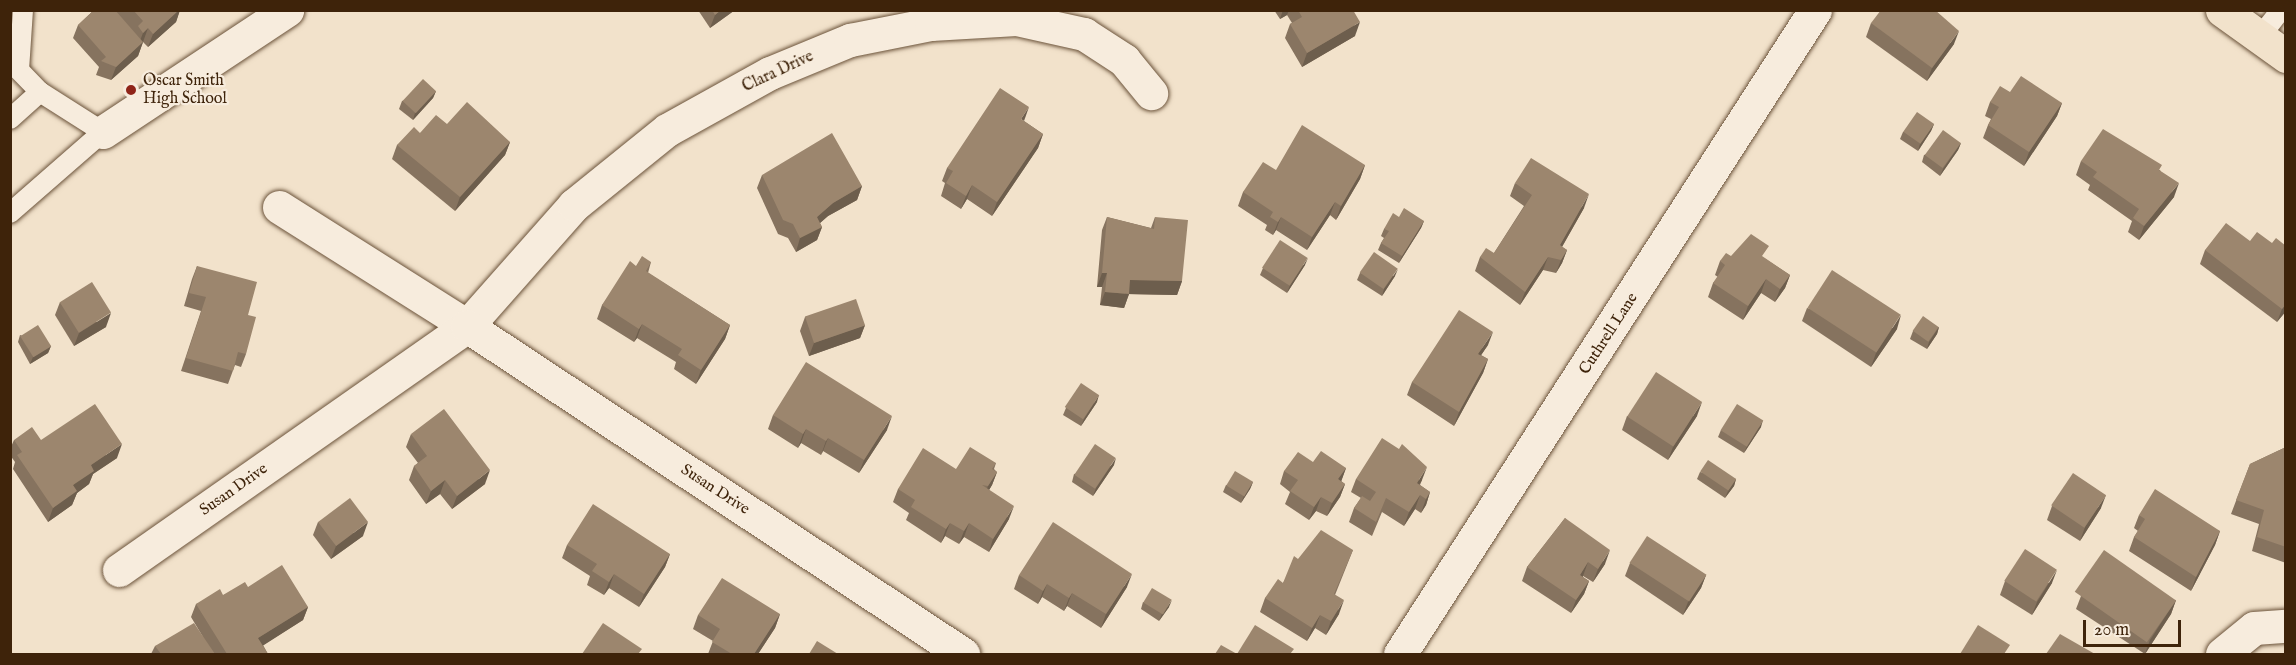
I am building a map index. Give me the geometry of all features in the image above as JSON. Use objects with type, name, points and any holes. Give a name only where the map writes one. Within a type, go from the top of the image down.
[{"type":"main road","points":[[2222,10],[2286,56]]},
{"type":"street","points":[[103,132],[287,10]]},
{"type":"street","name":"Cuthrell Lane","points":[[1400,654],[1815,10]]},
{"type":"street","name":"Clara Drive","points":[[466,326],[574,205],[667,130],[770,73],[850,40],[931,24],[1016,19],[1083,34],[1124,60],[1151,93]]},
{"type":"street","name":"Susan Drive","points":[[279,207],[466,326],[963,654]]},
{"type":"street","name":"Susan Drive","points":[[119,570],[466,326]]},
{"type":"street","points":[[2222,654],[2254,628],[2286,626]]},
{"type":"lane","points":[[10,213],[103,132],[40,92],[15,65],[23,10]]},
{"type":"lane","points":[[2259,38],[2281,10]]},
{"type":"lane","points":[[10,119],[40,92]]},
{"type":"building","points":[[94,10],[115,10],[143,42],[116,67],[101,61],[106,57],[78,25]]},
{"type":"building","points":[[133,10],[179,10],[153,34],[148,28],[143,33],[138,26],[143,21]]},
{"type":"building","points":[[1298,10],[1353,10],[1360,22],[1307,53],[1290,24],[1302,17]]},
{"type":"building","points":[[1881,10],[1935,10],[1959,31],[1932,68],[1871,23]]},
{"type":"building","points":[[2021,76],[2062,103],[2029,152],[1988,125],[1999,107],[1990,102],[2000,86],[2010,92]]},
{"type":"building","points":[[423,79],[436,91],[416,113],[403,101]]},
{"type":"building","points":[[1000,88],[1029,107],[1021,119],[1043,134],[997,202],[972,185],[966,196],[946,183],[953,171],[947,168]]},
{"type":"building","points":[[467,102],[510,142],[460,197],[397,145],[414,127],[420,133],[436,115],[447,124]]},
{"type":"building","points":[[1917,112],[1934,124],[1920,144],[1903,132]]},
{"type":"building","points":[[1302,125],[1365,165],[1341,206],[1335,202],[1312,237],[1281,217],[1278,222],[1270,217],[1273,212],[1243,192],[1263,162],[1276,170]]},
{"type":"building","points":[[2103,129],[2162,165],[2159,170],[2179,183],[2144,226],[2133,218],[2139,209],[2093,177],[2097,172],[2081,161]]},
{"type":"building","points":[[1943,130],[1961,143],[1943,168],[1925,155]]},
{"type":"building","points":[[832,133],[862,186],[833,203],[817,217],[822,227],[800,238],[793,224],[783,220],[762,175]]},
{"type":"building","points":[[1531,158],[1589,194],[1560,245],[1567,250],[1561,260],[1548,257],[1525,292],[1480,257],[1486,248],[1494,253],[1532,195],[1515,183]]},
{"type":"building","points":[[1404,208],[1424,221],[1402,256],[1381,243],[1389,231],[1384,229],[1393,213],[1399,217]]},
{"type":"building","points":[[1107,217],[1154,229],[1155,217],[1188,220],[1182,281],[1130,280],[1129,294],[1105,292],[1107,273],[1102,273]]},
{"type":"building","points":[[2226,223],[2250,241],[2257,232],[2272,243],[2276,238],[2286,246],[2286,304],[2282,309],[2205,250]]},
{"type":"building","points":[[1751,234],[1769,246],[1762,256],[1790,275],[1780,289],[1766,279],[1748,306],[1713,283],[1725,265],[1720,261],[1726,253],[1731,256]]},
{"type":"building","points":[[1280,240],[1308,258],[1290,286],[1262,268]]},
{"type":"building","points":[[1374,252],[1398,269],[1383,289],[1360,272]]},
{"type":"building","points":[[642,256],[651,262],[646,271],[730,325],[701,370],[678,355],[682,349],[642,324],[639,329],[602,305],[630,261],[636,266]]},
{"type":"building","points":[[197,266],[257,282],[248,315],[256,317],[246,354],[238,352],[233,371],[186,358],[206,297],[189,293]]},
{"type":"building","points":[[1832,270],[1901,315],[1876,352],[1807,308]]},
{"type":"building","points":[[92,282],[111,313],[79,333],[60,302]]},
{"type":"building","points":[[856,299],[865,325],[814,343],[805,317]]},
{"type":"building","points":[[1459,310],[1493,332],[1478,354],[1488,359],[1459,412],[1412,382]]},
{"type":"building","points":[[1923,316],[1939,327],[1928,342],[1913,331]]},
{"type":"building","points":[[38,325],[51,346],[33,357],[20,336]]},
{"type":"building","points":[[806,362],[892,416],[864,460],[828,438],[826,441],[806,429],[803,434],[773,415]]},
{"type":"building","points":[[1656,372],[1702,402],[1673,446],[1627,416]]},
{"type":"building","points":[[1081,383],[1099,395],[1083,419],[1065,407]]},
{"type":"building","points":[[95,404],[122,444],[91,465],[94,471],[73,485],[77,491],[53,508],[17,455],[22,452],[14,440],[32,427],[41,440]]},
{"type":"building","points":[[1737,404],[1763,420],[1747,447],[1721,430]]},
{"type":"building","points":[[444,409],[490,470],[457,496],[445,480],[431,491],[414,466],[427,456],[411,434]]},
{"type":"building","points":[[1382,438],[1399,449],[1402,444],[1427,467],[1417,483],[1430,492],[1426,499],[1420,495],[1409,512],[1386,498],[1376,522],[1354,508],[1362,496],[1370,501],[1376,492],[1356,479]]},
{"type":"building","points":[[1095,444],[1116,458],[1095,489],[1074,475]]},
{"type":"building","points":[[970,447],[996,463],[992,469],[997,472],[988,486],[982,485],[1014,506],[993,539],[969,523],[964,531],[950,523],[946,529],[911,507],[915,500],[898,489],[923,448],[956,469]]},
{"type":"building","points":[[2286,447],[2286,547],[2257,537],[2264,510],[2236,500],[2250,464]]},
{"type":"building","points":[[1321,451],[1346,468],[1338,479],[1345,484],[1332,503],[1321,497],[1314,507],[1290,491],[1298,480],[1284,471],[1298,452],[1313,462]]},
{"type":"building","points":[[1708,460],[1736,479],[1728,491],[1700,472]]},
{"type":"building","points":[[1235,471],[1253,482],[1244,496],[1226,486]]},
{"type":"building","points":[[2073,473],[2106,495],[2084,528],[2051,505]]},
{"type":"building","points":[[2155,489],[2220,531],[2196,577],[2134,537],[2145,519],[2139,515]]},
{"type":"building","points":[[350,498],[368,522],[336,546],[318,522]]},
{"type":"building","points":[[593,504],[670,554],[644,594],[614,574],[609,582],[592,571],[597,564],[567,545]]},
{"type":"building","points":[[1565,518],[1610,550],[1598,569],[1588,562],[1580,575],[1589,581],[1576,600],[1527,567]]},
{"type":"building","points":[[1053,522],[1132,574],[1106,614],[1072,593],[1069,598],[1047,584],[1043,591],[1019,575]]},
{"type":"building","points":[[1321,530],[1353,550],[1334,594],[1344,600],[1331,621],[1320,615],[1312,628],[1265,598],[1278,579],[1283,583],[1294,556],[1298,559]]},
{"type":"building","points":[[1647,536],[1707,575],[1689,602],[1630,563]]},
{"type":"building","points":[[2025,549],[2057,570],[2036,602],[2004,581]]},
{"type":"building","points":[[2104,550],[2176,600],[2147,642],[2075,592]]},
{"type":"building","points":[[282,565],[308,607],[258,638],[268,654],[227,654],[196,604],[220,589],[223,595],[245,582],[248,587]]},
{"type":"building","points":[[722,578],[780,614],[754,654],[732,654],[712,642],[720,629],[698,615]]},
{"type":"building","points":[[1152,588],[1172,600],[1163,614],[1143,603]]},
{"type":"building","points":[[194,623],[215,654],[161,654],[155,646]]},
{"type":"building","points":[[603,623],[642,649],[638,654],[582,654]]},
{"type":"building","points":[[1255,625],[1294,649],[1290,654],[1237,654]]},
{"type":"building","points":[[1978,625],[2010,645],[2004,654],[1960,654]]},
{"type":"building","points":[[2060,634],[2095,654],[2046,654]]},
{"type":"building","points":[[817,641],[838,654],[809,654]]},
{"type":"building","points":[[1221,645],[1237,654],[1215,654]]},
{"type":"place","name":"Oscar Smith High School","points":[[131,90]]}]
